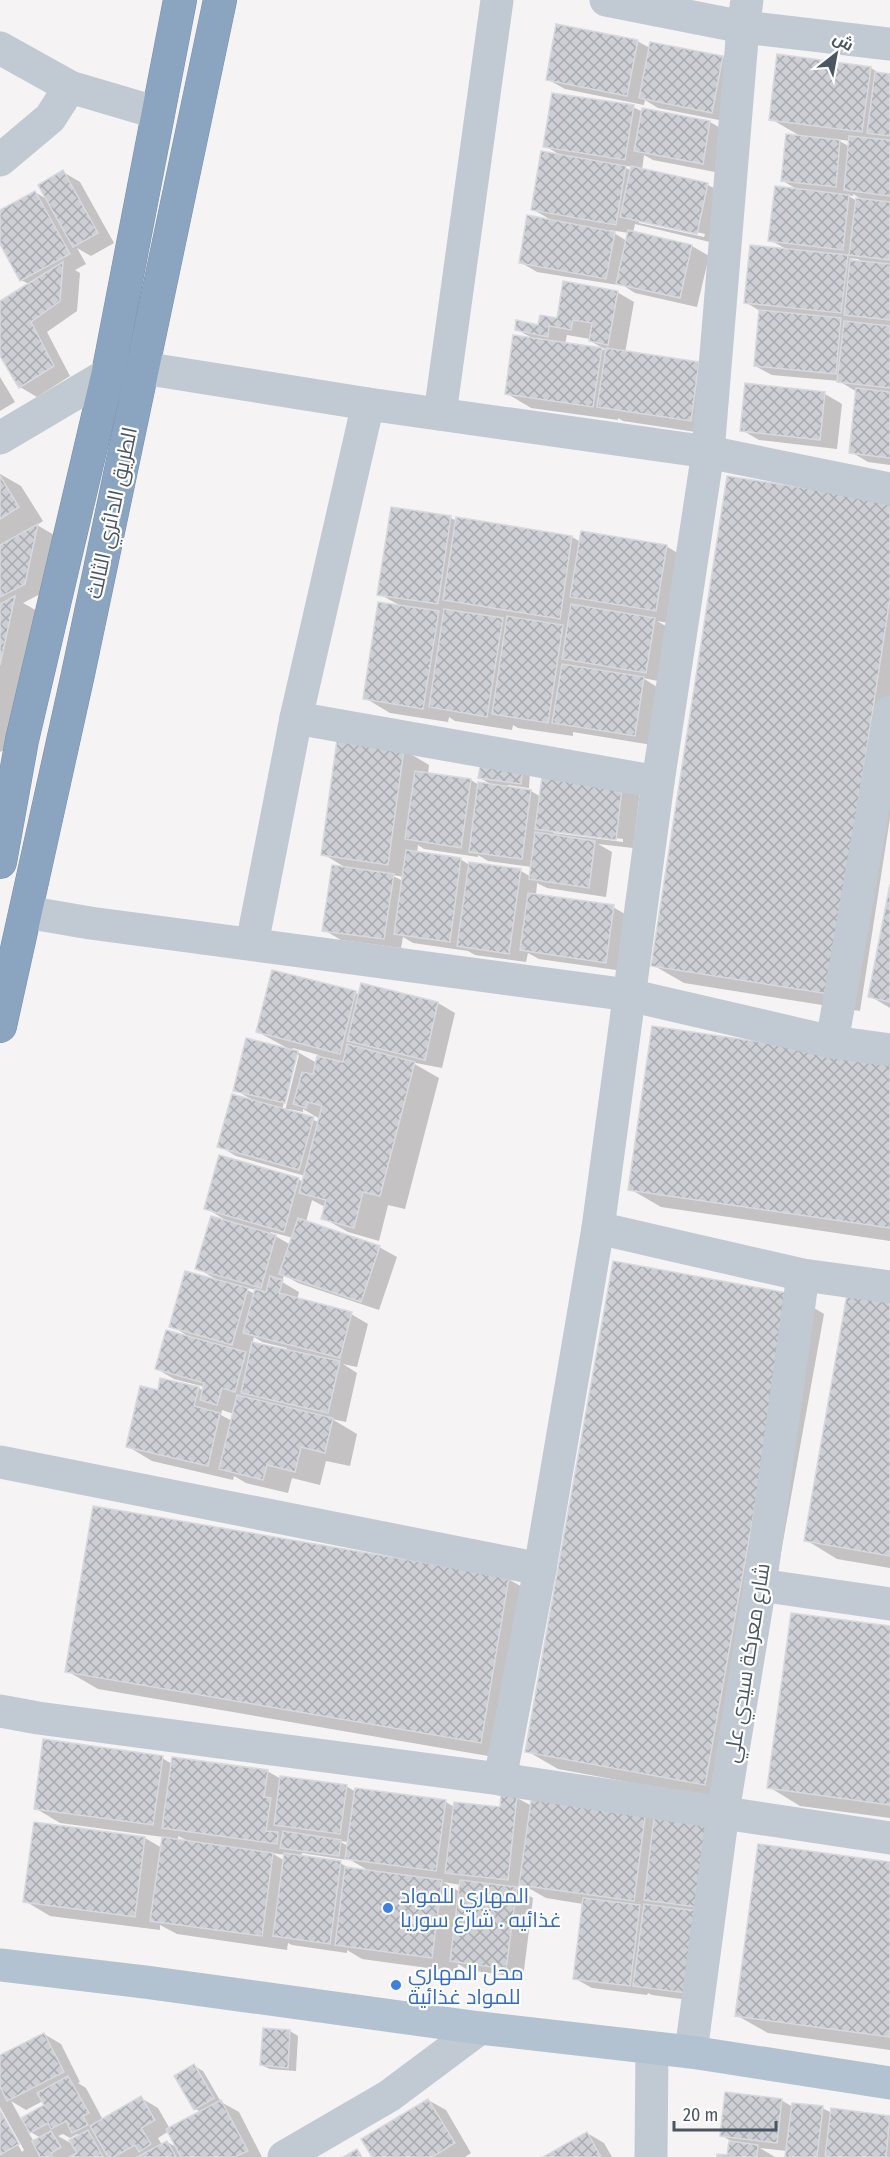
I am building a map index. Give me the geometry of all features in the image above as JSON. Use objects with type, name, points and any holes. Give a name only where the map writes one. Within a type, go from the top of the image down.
[{"type":"highway","name":"الطريق الدائري الثالث","points":[[0,862],[11,747],[108,374],[180,0]]},
{"type":"highway","name":"الطريق الدائري الثالث","points":[[0,1026],[143,368],[220,0]]},
{"type":"main road","points":[[1,1965],[480,2028],[691,2052],[890,2083]]},
{"type":"street","points":[[440,414],[497,0]]},
{"type":"street","points":[[606,0],[745,13],[890,44]]},
{"type":"street","points":[[500,1779],[540,1569],[598,1228],[658,782],[708,452],[745,13]]},
{"type":"street","points":[[0,48],[69,87],[158,113]]},
{"type":"street","points":[[0,160],[50,118],[69,87]]},
{"type":"street","points":[[143,368],[368,404],[708,452],[890,489]]},
{"type":"street","points":[[0,438],[108,374]]},
{"type":"street","points":[[252,944],[296,718],[368,404]]},
{"type":"street","points":[[296,718],[658,782]]},
{"type":"street","points":[[832,1042],[889,724]]},
{"type":"street","points":[[26,912],[90,923],[629,995],[832,1042],[890,1050]]},
{"type":"street","points":[[598,1228],[802,1275],[890,1287]]},
{"type":"street","name":"شارع معركة سيدي علي","points":[[691,2052],[723,1812],[760,1586],[802,1275]]},
{"type":"street","points":[[0,1462],[540,1569]]},
{"type":"street","points":[[760,1586],[890,1604]]},
{"type":"street","points":[[0,1711],[49,1720],[500,1779],[890,1838]]},
{"type":"street","points":[[284,2157],[388,2096],[480,2028]]},
{"type":"street","points":[[651,2157],[652,2048]]},
{"type":"building","points":[[556,24],[638,40],[627,96],[546,80]]},
{"type":"building","points":[[650,42],[723,56],[712,113],[639,98]]},
{"type":"building","points":[[777,54],[871,67],[862,132],[769,120]]},
{"type":"building","points":[[875,72],[890,74],[890,136],[867,133]]},
{"type":"building","points":[[552,93],[634,105],[625,160],[543,147]]},
{"type":"building","points":[[642,108],[710,121],[703,164],[634,151]]},
{"type":"building","points":[[786,134],[840,140],[836,187],[781,181]]},
{"type":"building","points":[[849,136],[890,140],[890,196],[844,190]]},
{"type":"building","points":[[541,151],[626,166],[616,225],[531,210]]},
{"type":"building","points":[[631,166],[708,183],[697,234],[620,217]]},
{"type":"building","points":[[63,170],[98,233],[73,247],[38,185]]},
{"type":"building","points":[[775,186],[849,195],[843,250],[768,241]]},
{"type":"building","points":[[35,191],[70,254],[20,281],[0,244],[0,210]]},
{"type":"building","points":[[856,198],[890,202],[890,260],[849,255]]},
{"type":"building","points":[[527,215],[615,232],[606,279],[519,263]]},
{"type":"building","points":[[628,230],[692,245],[680,298],[616,284]]},
{"type":"building","points":[[750,245],[848,255],[841,313],[744,303]]},
{"type":"building","points":[[850,260],[890,264],[890,320],[844,315]]},
{"type":"building","points":[[63,262],[60,301],[31,322],[54,366],[19,388],[0,356],[0,301]]},
{"type":"building","points":[[563,281],[618,291],[608,345],[589,341],[592,323],[573,320],[571,330],[549,326],[548,337],[515,330],[516,320],[538,325],[540,315],[557,318]]},
{"type":"building","points":[[759,310],[841,318],[836,374],[754,366]]},
{"type":"building","points":[[844,321],[890,326],[890,388],[837,382]]},
{"type":"building","points":[[513,335],[602,348],[593,407],[505,394]]},
{"type":"building","points":[[606,348],[699,362],[691,421],[597,407]]},
{"type":"building","points":[[745,383],[825,392],[820,440],[740,431]]},
{"type":"building","points":[[856,388],[890,392],[890,458],[849,453]]},
{"type":"building","points":[[0,476],[19,507],[0,519]]},
{"type":"building","points":[[727,476],[890,501],[890,598],[829,994],[651,966]]},
{"type":"building","points":[[391,507],[451,516],[438,604],[377,595]]},
{"type":"building","points":[[456,517],[572,536],[560,619],[443,600]]},
{"type":"building","points":[[38,524],[25,584],[0,597],[0,545]]},
{"type":"building","points":[[581,531],[667,545],[656,611],[570,597]]},
{"type":"building","points":[[15,596],[0,665],[0,604]]},
{"type":"building","points":[[378,602],[439,611],[423,709],[363,699]]},
{"type":"building","points":[[571,604],[655,618],[646,673],[562,659]]},
{"type":"building","points":[[444,609],[503,618],[487,717],[429,707]]},
{"type":"building","points":[[507,616],[563,625],[548,723],[492,714]]},
{"type":"building","points":[[562,664],[644,677],[635,736],[552,723]]},
{"type":"building","points":[[337,740],[404,749],[388,865],[321,855]]},
{"type":"building","points":[[481,761],[523,766],[521,784],[478,778]]},
{"type":"building","points":[[543,769],[623,779],[616,840],[535,829]]},
{"type":"building","points":[[415,771],[471,779],[461,848],[405,839]]},
{"type":"building","points":[[478,782],[531,790],[522,859],[469,852]]},
{"type":"building","points":[[535,832],[595,841],[589,888],[529,879]]},
{"type":"building","points":[[406,850],[461,858],[450,942],[394,934]]},
{"type":"building","points":[[469,862],[521,869],[509,954],[457,946]]},
{"type":"building","points":[[332,865],[394,874],[384,939],[322,931]]},
{"type":"building","points":[[890,884],[890,1002],[868,997]]},
{"type":"building","points":[[528,893],[614,905],[606,963],[520,950]]},
{"type":"building","points":[[272,970],[356,991],[340,1054],[256,1032]]},
{"type":"building","points":[[361,983],[438,1002],[425,1060],[347,1041]]},
{"type":"building","points":[[652,1026],[890,1061],[890,1228],[628,1190]]},
{"type":"building","points":[[246,1038],[298,1051],[285,1103],[233,1091]]},
{"type":"building","points":[[347,1044],[415,1062],[380,1196],[363,1192],[354,1228],[321,1219],[326,1200],[299,1193],[322,1106],[308,1102],[306,1108],[293,1104],[302,1072],[313,1074],[317,1056],[343,1062]]},
{"type":"building","points":[[232,1094],[314,1117],[299,1170],[217,1147]]},
{"type":"building","points":[[219,1155],[299,1178],[284,1232],[204,1209]]},
{"type":"building","points":[[211,1216],[276,1235],[261,1288],[195,1269]]},
{"type":"building","points":[[298,1218],[380,1246],[361,1302],[279,1274]]},
{"type":"building","points":[[613,1261],[793,1294],[705,1785],[525,1752]]},
{"type":"building","points":[[185,1271],[248,1288],[232,1345],[169,1327]]},
{"type":"building","points":[[270,1276],[283,1280],[279,1293],[352,1312],[340,1358],[243,1333],[255,1289],[266,1292]]},
{"type":"building","points":[[847,1294],[890,1301],[890,1556],[804,1541]]},
{"type":"building","points":[[166,1330],[246,1352],[235,1392],[222,1388],[217,1405],[200,1400],[204,1383],[155,1369]]},
{"type":"building","points":[[252,1342],[340,1361],[328,1413],[241,1393]]},
{"type":"building","points":[[160,1378],[199,1387],[194,1406],[220,1413],[208,1466],[126,1447],[140,1386],[158,1390]]},
{"type":"building","points":[[237,1395],[333,1418],[325,1453],[301,1447],[295,1472],[267,1465],[263,1480],[219,1469]]},
{"type":"building","points":[[93,1506],[509,1577],[481,1743],[65,1672]]},
{"type":"building","points":[[791,1613],[890,1626],[890,1805],[767,1788]]},
{"type":"building","points":[[43,1739],[163,1756],[153,1825],[34,1809]]},
{"type":"building","points":[[172,1757],[268,1770],[264,1797],[271,1798],[266,1831],[278,1832],[277,1844],[162,1828]]},
{"type":"building","points":[[280,1776],[347,1785],[340,1834],[274,1825]]},
{"type":"building","points":[[355,1788],[446,1800],[436,1871],[345,1859]]},
{"type":"building","points":[[532,1794],[646,1809],[634,1901],[519,1885]]},
{"type":"building","points":[[501,1795],[517,1796],[508,1880],[445,1873],[454,1802],[500,1807]]},
{"type":"building","points":[[654,1818],[716,1827],[705,1908],[644,1900]]},
{"type":"building","points":[[34,1822],[145,1837],[135,1917],[23,1902]]},
{"type":"building","points":[[283,1831],[341,1840],[339,1856],[280,1848]]},
{"type":"building","points":[[162,1837],[273,1853],[262,1936],[150,1921]]},
{"type":"building","points":[[758,1844],[890,1862],[890,2037],[735,2016]]},
{"type":"building","points":[[284,1853],[341,1861],[330,1944],[273,1936]]},
{"type":"building","points":[[345,1867],[442,1880],[432,1958],[335,1945]]},
{"type":"building","points":[[460,1880],[517,1887],[506,1969],[450,1961]]},
{"type":"building","points":[[583,1898],[640,1905],[630,1986],[573,1979]]},
{"type":"building","points":[[644,1904],[705,1912],[694,1994],[633,1986]]},
{"type":"building","points":[[263,2028],[290,2030],[288,2068],[260,2065]]},
{"type":"building","points":[[44,2033],[64,2072],[7,2101],[0,2086],[0,2055]]},
{"type":"building","points":[[194,2064],[214,2098],[194,2110],[174,2076]]},
{"type":"building","points":[[68,2076],[89,2113],[83,2116],[88,2125],[72,2133],[66,2121],[51,2129],[48,2123],[30,2133],[21,2118],[44,2105],[37,2093]]},
{"type":"building","points":[[725,2092],[782,2099],[777,2143],[720,2136]]},
{"type":"building","points":[[141,2096],[155,2120],[141,2128],[151,2144],[139,2152],[135,2145],[114,2157],[108,2157],[90,2126]]},
{"type":"building","points":[[428,2099],[455,2143],[432,2157],[372,2157],[361,2139]]},
{"type":"building","points":[[221,2100],[248,2151],[235,2157],[181,2157],[166,2129]]},
{"type":"building","points":[[792,2103],[823,2106],[817,2157],[785,2157]]},
{"type":"building","points":[[831,2108],[890,2116],[886,2157],[825,2157]]},
{"type":"building","points":[[0,2110],[19,2144],[0,2155]]},
{"type":"building","points":[[88,2130],[103,2157],[69,2157],[77,2153],[69,2140]]},
{"type":"building","points":[[51,2131],[61,2147],[51,2153],[53,2157],[40,2157],[32,2141]]},
{"type":"building","points":[[587,2132],[601,2157],[543,2157]]},
{"type":"building","points":[[167,2141],[176,2157],[137,2157]]},
{"type":"building","points":[[729,2141],[758,2145],[757,2157],[717,2157],[717,2154],[727,2155]]},
{"type":"building","points":[[357,2149],[362,2157],[343,2157]]},
{"type":"place","name":"المهاري للمواد غذائيه . شارع سوريا","points":[[388,1908]]},
{"type":"place","name":"محل المهاري للمواد غذائية","points":[[396,1985]]}]
